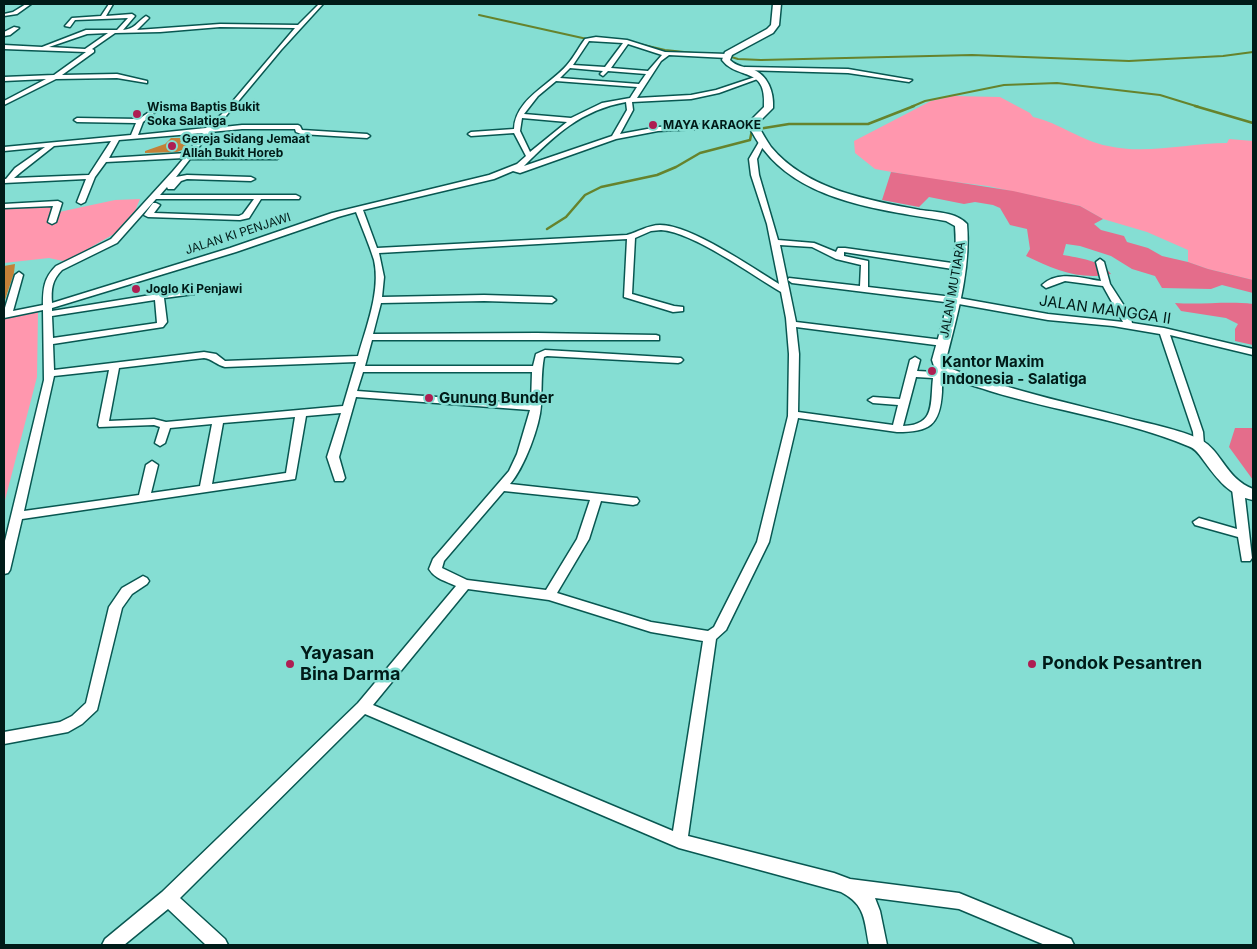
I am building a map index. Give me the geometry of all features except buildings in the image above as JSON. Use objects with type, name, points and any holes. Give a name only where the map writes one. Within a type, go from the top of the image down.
[{"type":"street","points":[[4,15],[15,13],[29,4]]},
{"type":"street","points":[[103,17],[111,4]]},
{"type":"street","points":[[4,570],[49,380],[47,286],[53,274],[65,264],[114,240],[176,173],[208,130],[224,116],[279,49],[321,4]]},
{"type":"street","points":[[530,156],[517,131],[522,111],[529,101],[569,66],[587,40],[627,42],[665,54],[727,56],[770,31],[775,24],[777,4]]},
{"type":"street","points":[[68,26],[74,19],[132,16],[116,31],[87,50]]},
{"type":"street","points":[[131,31],[138,27],[146,18]]},
{"type":"street","points":[[41,49],[81,33],[116,31],[153,32],[236,25],[301,27]]},
{"type":"street","points":[[4,34],[8,34],[16,28]]},
{"type":"street","points":[[605,72],[627,42]]},
{"type":"street","points":[[4,47],[92,51],[55,77],[4,102]]},
{"type":"street","points":[[4,51],[12,48]]},
{"type":"street","points":[[615,137],[630,110],[630,100],[665,54]]},
{"type":"street","points":[[491,177],[510,174],[615,137],[658,129],[752,124],[768,108],[765,84],[760,77],[727,62],[727,56]]},
{"type":"street","points":[[569,66],[605,72],[650,73]]},
{"type":"street","points":[[745,69],[848,71],[909,80]]},
{"type":"street","points":[[4,80],[55,77],[123,77],[145,82]]},
{"type":"street","points":[[491,177],[514,169],[572,120],[604,104],[630,100],[699,96],[760,77]]},
{"type":"street","points":[[555,79],[641,86]]},
{"type":"street","points":[[134,137],[140,121],[152,112]]},
{"type":"street","points":[[521,116],[572,120]]},
{"type":"street","points":[[77,120],[140,121]]},
{"type":"street","name":"JALAN MUTIARA","points":[[752,124],[771,155],[786,168],[804,179],[839,195],[958,221],[961,224],[963,237],[959,267],[939,360],[939,372]]},
{"type":"street","points":[[4,150],[208,130],[288,126],[299,128],[298,131],[301,132],[368,136]]},
{"type":"street","points":[[471,134],[517,131]]},
{"type":"street","points":[[81,202],[91,177],[104,160],[116,139]]},
{"type":"street","points":[[679,840],[710,637],[719,630],[763,542],[793,414],[794,354],[792,324],[774,242],[755,175],[753,159],[762,142]]},
{"type":"street","points":[[6,181],[52,145]]},
{"type":"street","points":[[104,160],[188,156],[277,157]]},
{"type":"street","points":[[6,181],[91,177]]},
{"type":"street","points":[[251,179],[183,177],[177,180],[148,215],[243,218],[259,197]]},
{"type":"street","name":"JALAN KI PENJAWI","points":[[5,315],[48,310],[359,209],[491,177]]},
{"type":"street","points":[[154,197],[296,197]]},
{"type":"street","points":[[4,206],[58,203],[52,222]]},
{"type":"street","points":[[339,478],[333,459],[368,336],[377,300],[380,277],[375,251],[359,209]]},
{"type":"street","points":[[375,251],[630,237],[656,227],[682,231],[785,291]]},
{"type":"street","points":[[630,237],[627,295],[680,309]]},
{"type":"street","points":[[774,242],[813,245],[839,257],[865,264],[864,288]]},
{"type":"street","points":[[839,257],[844,250],[959,267]]},
{"type":"street","points":[[57,258],[65,264]]},
{"type":"street","points":[[1100,262],[1110,294],[1128,319],[1128,325]]},
{"type":"street","points":[[5,315],[18,275]]},
{"type":"street","points":[[1046,285],[1057,279],[1065,278],[1106,284]]},
{"type":"street","name":"JALAN MANGGA II","points":[[792,280],[953,300],[1048,316],[1128,325],[1164,331],[1253,352]]},
{"type":"street","points":[[48,310],[194,291]]},
{"type":"street","points":[[48,342],[160,325],[162,322],[159,297]]},
{"type":"street","points":[[377,300],[484,298],[552,300]]},
{"type":"street","points":[[792,324],[943,342]]},
{"type":"street","points":[[1164,331],[1198,432],[1200,445],[1227,480],[1238,489],[1253,495]]},
{"type":"street","points":[[368,336],[656,338]]},
{"type":"street","points":[[678,360],[543,354],[540,356],[537,369],[536,407],[522,454],[514,472],[436,564],[435,569],[440,574],[465,584],[549,595],[651,627],[710,637]]},
{"type":"street","points":[[49,374],[204,355],[214,356],[221,363],[225,364],[360,364],[537,369]]},
{"type":"street","points":[[897,429],[916,360]]},
{"type":"street","points":[[115,366],[102,425],[154,422],[166,425],[347,409]]},
{"type":"street","points":[[793,414],[914,430],[926,426],[934,418],[939,372]]},
{"type":"street","points":[[912,374],[939,372],[1149,428],[1200,445]]},
{"type":"street","points":[[352,394],[536,407]]},
{"type":"street","points":[[873,400],[904,402]]},
{"type":"street","points":[[17,516],[291,475],[300,413]]},
{"type":"street","points":[[205,489],[218,421]]},
{"type":"street","points":[[160,442],[166,425]]},
{"type":"street","points":[[144,498],[152,465]]},
{"type":"street","points":[[502,487],[596,498],[633,500]]},
{"type":"street","points":[[1238,489],[1246,558]]},
{"type":"street","points":[[549,595],[583,539],[596,498]]},
{"type":"street","points":[[1199,522],[1244,535]]},
{"type":"street","points":[[4,738],[63,728],[77,720],[92,706],[116,607],[127,592],[143,581]]},
{"type":"street","points":[[111,945],[168,898],[363,707],[465,584]]},
{"type":"street","points":[[363,707],[679,840],[834,880],[850,887],[959,901],[1066,945]]},
{"type":"street","points":[[850,887],[868,903],[878,945]]},
{"type":"street","points":[[168,898],[219,945]]},
{"type":"shaded area","points":[[953,96],[1000,97],[1030,113],[1033,117],[1052,123],[1098,144],[1108,146],[1153,149],[1227,143],[1229,139],[1253,141],[1253,280],[1188,262],[1188,250],[1147,232],[1103,219],[1080,206],[988,186],[931,179],[875,169],[855,153],[854,141],[931,101]]},
{"type":"shaded area","points":[[891,172],[1013,191],[1080,206],[1103,219],[1094,224],[1101,230],[1124,236],[1127,242],[1148,248],[1162,256],[1253,280],[1253,293],[1222,285],[1211,289],[1162,288],[1155,276],[1132,269],[1111,256],[1080,246],[1066,244],[1063,255],[1096,263],[1107,269],[1111,274],[1100,276],[1078,275],[1057,269],[1026,256],[1030,249],[1027,229],[1010,225],[1000,208],[993,205],[975,202],[964,204],[929,197],[919,207],[882,200]]},
{"type":"shaded area","points":[[140,199],[135,211],[114,234],[72,258],[63,261],[49,258],[4,263],[4,209],[57,206],[53,211],[59,212],[115,200]]},
{"type":"shaded area","points":[[1175,303],[1253,304],[1253,345],[1235,341],[1235,329],[1238,324],[1226,318],[1181,311]]},
{"type":"shaded area","points":[[38,312],[37,377],[4,504],[4,319]]},
{"type":"shaded area","points":[[1235,428],[1253,428],[1253,480],[1229,447]]},
{"type":"waterway","points":[[479,15],[587,39]]},
{"type":"waterway","points":[[618,39],[665,50],[694,53]]},
{"type":"waterway","points":[[728,56],[738,59],[761,60],[972,55],[1129,61],[1223,56],[1253,52]]},
{"type":"waterway","points":[[911,107],[925,101],[1004,85],[1057,83],[1160,95],[1199,107]]},
{"type":"waterway","points":[[547,229],[566,217],[585,195],[601,187],[657,175],[676,167],[700,153],[750,140],[752,130],[789,124],[868,124],[914,106]]},
{"type":"waterway","points":[[1195,106],[1253,123]]},
{"type":"place","name":"Wisma Baptis Bukit Soka Salatiga","points":[[137,114]]},
{"type":"place","name":"MAYA KARAOKE","points":[[653,125]]},
{"type":"place","name":"Gereja Sidang Jemaat Allah Bukit Horeb","points":[[172,146]]},
{"type":"place","name":"Joglo Ki Penjawi","points":[[136,289]]},
{"type":"place","name":"Kantor Maxim Indonesia - Salatiga","points":[[932,371]]},
{"type":"place","name":"Gunung Bunder","points":[[429,398]]},
{"type":"place","name":"Yayasan Bina Darma","points":[[290,664]]},
{"type":"place","name":"Pondok Pesantren","points":[[1032,664]]}]
